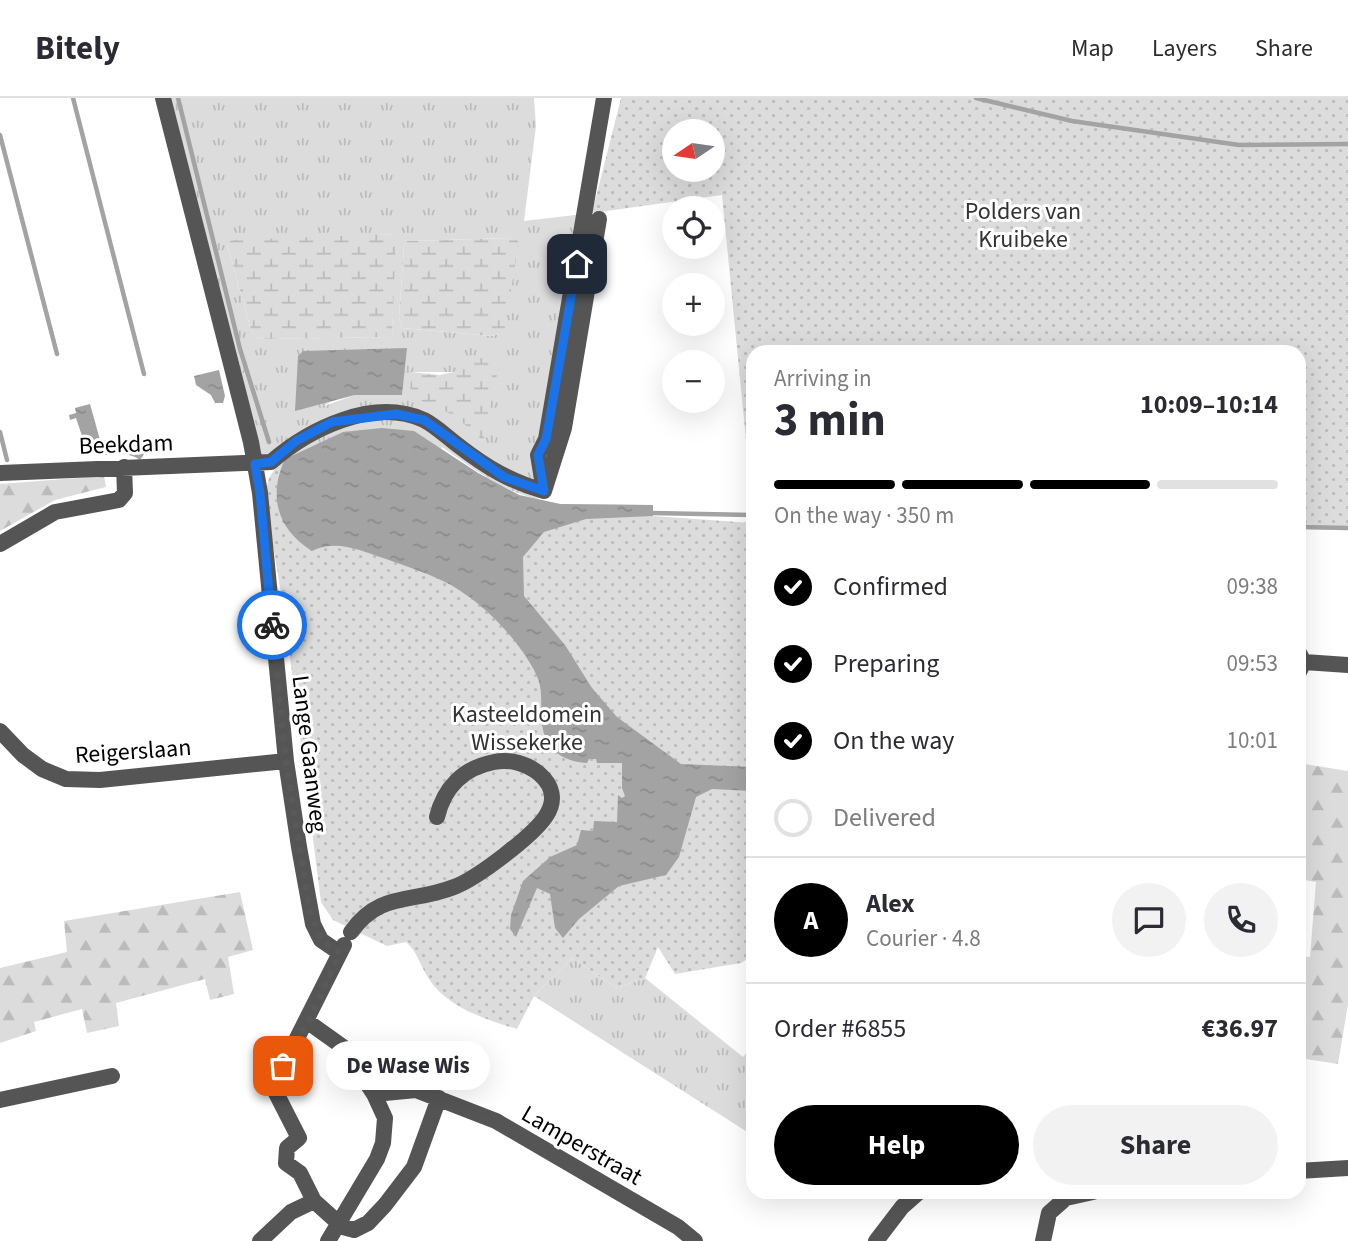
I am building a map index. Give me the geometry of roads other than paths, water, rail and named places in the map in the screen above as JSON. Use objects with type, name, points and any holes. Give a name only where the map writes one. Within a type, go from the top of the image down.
[{"type":"street","name":"Lange Gaanweg","points":[[163,98],[255,464],[286,761],[313,924],[321,940],[345,943]]},
{"type":"street","points":[[544,491],[538,455],[546,439],[604,98]]},
{"type":"street","points":[[544,491],[564,428],[599,219]]},
{"type":"street","points":[[255,464],[271,462],[296,441],[332,422],[396,414],[424,420],[504,477],[544,491]]},
{"type":"street","name":"Beekdam","points":[[0,473],[255,464]]},
{"type":"street","points":[[0,544],[55,512],[119,500],[125,493],[124,467]]},
{"type":"street","points":[[1306,662],[1348,666]]},
{"type":"street","name":"Reigerslaan","points":[[1,733],[42,769],[66,779],[100,780],[286,761]]},
{"type":"street","points":[[437,817],[447,788],[478,766],[497,761],[520,764],[536,769],[547,780],[550,797],[547,815],[489,867],[456,887],[379,904],[364,914],[345,943],[274,1087],[299,1138],[287,1148],[286,1163],[300,1172],[314,1201],[337,1222],[354,1230],[368,1223],[403,1184],[414,1167],[439,1098]]},
{"type":"street","points":[[308,1022],[343,1047],[374,1094],[385,1118],[383,1143],[377,1159],[328,1241]]},
{"type":"street","points":[[0,1100],[112,1076]]},
{"type":"street","name":"Lamperstraat","points":[[374,1094],[416,1090],[496,1121],[678,1227],[695,1241]]},
{"type":"street","points":[[1306,1171],[1348,1168]]},
{"type":"street","points":[[876,1241],[911,1199]]},
{"type":"street","points":[[1043,1241],[1049,1213],[1061,1199]]},
{"type":"street","points":[[260,1241],[291,1212],[314,1201]]},
{"type":"water","points":[[407,348],[402,395],[355,395],[295,411],[298,356],[303,351]]},
{"type":"water","points":[[219,370],[225,396],[223,403],[215,403],[211,395],[196,385],[194,376]]},
{"type":"water","points":[[90,404],[100,440],[137,440],[147,450],[140,460],[133,456],[101,455],[87,451],[76,418],[70,420],[69,415],[76,413],[75,408]]},
{"type":"water","points":[[382,428],[414,431],[478,473],[519,495],[560,504],[653,505],[653,516],[586,519],[544,532],[523,557],[524,596],[565,645],[592,688],[617,717],[681,764],[746,767],[746,791],[712,789],[696,797],[679,857],[666,875],[619,886],[579,919],[563,938],[555,928],[550,894],[537,888],[516,937],[510,929],[511,915],[523,881],[550,857],[577,845],[581,830],[593,831],[594,821],[617,822],[618,795],[622,798],[625,796],[622,788],[622,763],[597,763],[596,759],[589,759],[587,763],[574,761],[552,748],[543,728],[539,682],[528,660],[496,620],[457,588],[406,566],[356,549],[330,546],[312,551],[291,533],[279,511],[277,499],[277,486],[285,459],[343,432]]},
{"type":"waterway","points":[[73,98],[144,374]]},
{"type":"waterway","points":[[178,98],[240,349],[269,442]]},
{"type":"waterway","points":[[976,98],[1072,121],[1239,145],[1348,144]]},
{"type":"waterway","points":[[0,135],[57,354]]},
{"type":"waterway","points":[[0,432],[7,460]]},
{"type":"waterway","points":[[652,513],[746,515]]},
{"type":"waterway","points":[[1306,527],[1348,528]]},
{"type":"place","name":"De Wase Wis","points":[[283,1066]]},
{"type":"park label","name":"Polders van Kruibeke","points":[[1023,225]]},
{"type":"park label","name":"Kasteeldomein Wissekerke","points":[[527,728]]}]
